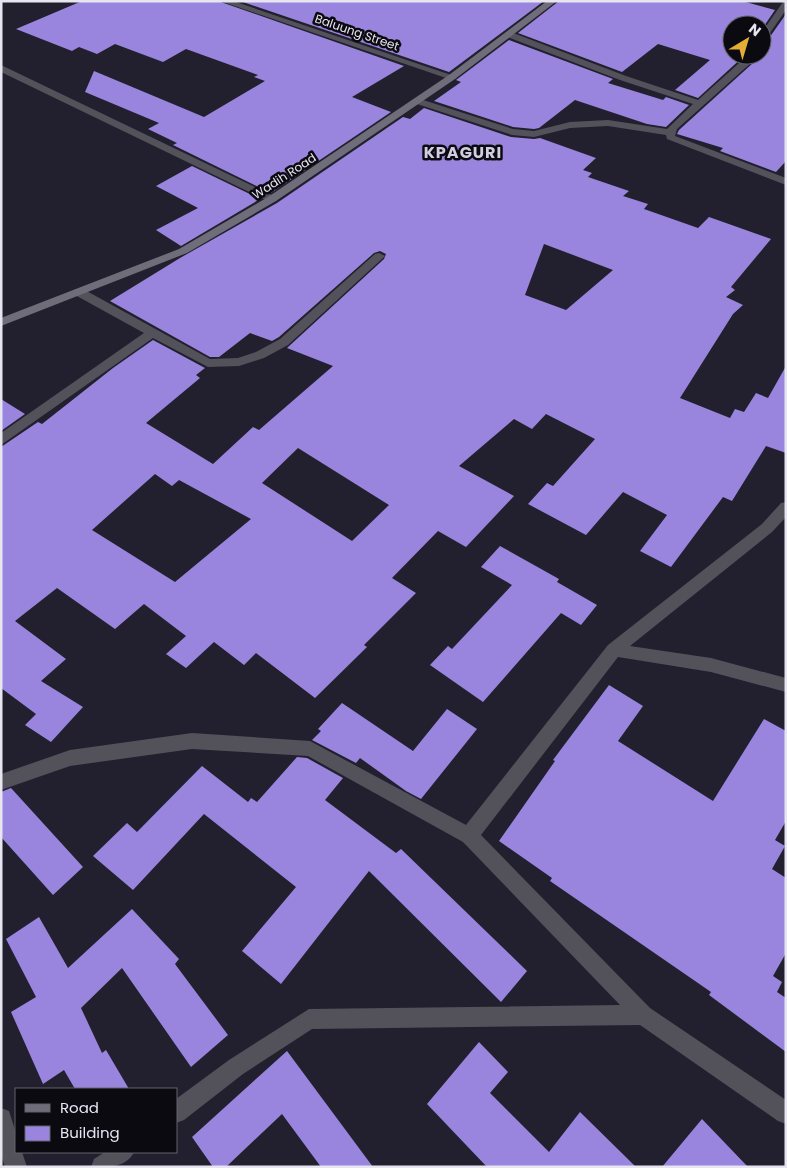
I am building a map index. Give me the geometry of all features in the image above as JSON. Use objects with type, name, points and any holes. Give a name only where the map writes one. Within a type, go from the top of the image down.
[{"type":"street","name":"Baluung Street","points":[[224,1],[452,77]]},
{"type":"street","name":"Wadih Road","points":[[1,322],[183,251],[272,199],[417,101],[452,77],[552,1]]},
{"type":"street","points":[[772,24],[786,4]]},
{"type":"street","points":[[254,11],[262,6]]},
{"type":"street","points":[[508,34],[623,78],[698,103]]},
{"type":"street","points":[[743,65],[672,128],[670,137],[786,182]]},
{"type":"street","points":[[1,68],[272,199]]},
{"type":"street","points":[[417,101],[512,132],[534,134],[570,125],[608,123],[671,132]]},
{"type":"street","points":[[79,292],[208,363],[239,362],[260,355],[284,342],[379,256]]},
{"type":"street","points":[[1,440],[152,332]]},
{"type":"street","points":[[469,836],[614,650],[767,528],[786,507]]},
{"type":"street","points":[[614,650],[711,665],[786,685]]},
{"type":"street","points":[[1,782],[70,758],[192,741],[310,749],[469,836],[643,1015],[786,1114]]},
{"type":"street","points":[[178,1111],[236,1068],[309,1019],[643,1015]]},
{"type":"street","points":[[1,1119],[16,1167]]},
{"type":"street","points":[[102,1167],[121,1153]]},
{"type":"building","points":[[82,1],[218,1],[404,66],[352,97],[391,112],[271,193],[173,145],[177,143],[148,129],[159,123],[85,92],[94,71],[204,117],[265,81],[254,77],[258,75],[186,49],[163,62],[115,44],[97,54],[79,47],[72,51],[16,29]]},
{"type":"building","points":[[240,1],[544,1],[449,72]]},
{"type":"building","points":[[559,1],[742,1],[775,10],[772,15],[722,15],[722,65],[734,65],[698,98],[675,90],[710,60],[658,44],[622,72],[518,33]]},
{"type":"building","points":[[786,14],[786,161],[776,172],[720,151],[723,148],[677,134],[679,130],[751,65],[772,65],[772,34]]},
{"type":"building","points":[[509,40],[613,79],[608,83],[663,100],[666,97],[689,105],[666,127],[647,124],[575,100],[539,128],[534,129],[513,127],[434,101],[461,82],[456,80]]},
{"type":"building","points":[[424,108],[511,137],[540,138],[596,158],[583,170],[592,173],[588,177],[629,191],[623,196],[648,204],[644,209],[698,228],[709,217],[771,239],[731,287],[735,290],[726,297],[743,305],[733,314],[680,398],[730,418],[735,409],[744,412],[756,393],[768,398],[786,366],[786,453],[766,446],[732,501],[723,497],[671,567],[640,551],[667,515],[623,492],[586,535],[528,504],[547,483],[553,486],[595,439],[546,414],[532,429],[514,419],[459,466],[514,496],[466,547],[438,531],[392,578],[416,593],[364,645],[367,647],[315,698],[256,653],[244,665],[214,642],[186,668],[166,654],[186,636],[144,604],[115,629],[57,588],[15,621],[66,659],[41,681],[83,707],[51,742],[25,725],[36,714],[1,688],[1,447],[38,422],[42,424],[113,368],[153,340],[205,368],[196,375],[200,378],[146,423],[213,464],[253,427],[259,430],[333,366],[287,348],[384,259],[386,254],[380,251],[374,253],[279,337],[272,341],[250,333],[219,357],[210,357],[110,301],[180,258],[277,203],[403,117],[410,119]],"holes":[[[544,244],[613,270],[566,310],[525,295]],[[298,448],[389,505],[352,541],[262,483]],[[155,474],[172,486],[179,480],[251,519],[175,582],[92,530]]]},
{"type":"building","points":[[192,166],[260,199],[181,246],[156,230],[198,208],[156,186]]},
{"type":"building","points":[[1,399],[25,414],[1,431]]},
{"type":"building","points":[[500,546],[559,579],[557,582],[597,605],[581,625],[561,613],[483,702],[430,665],[448,646],[452,649],[512,585],[481,567]]},
{"type":"building","points":[[609,685],[643,706],[618,741],[713,801],[764,719],[786,731],[786,821],[775,840],[785,846],[772,869],[786,878],[786,953],[773,976],[782,982],[777,992],[786,998],[786,1052],[709,995],[711,992],[550,881],[552,878],[499,841],[555,761],[553,760]]},
{"type":"building","points":[[342,703],[413,751],[447,709],[477,729],[421,799],[406,791],[360,758],[356,763],[312,740],[321,731],[318,729]]},
{"type":"building","points":[[297,757],[307,758],[343,778],[325,800],[396,853],[401,849],[527,971],[501,1002],[369,871],[281,984],[242,951],[296,887],[204,814],[133,890],[93,856],[127,823],[137,832],[202,766],[248,802],[251,798],[257,802]]},
{"type":"building","points":[[11,788],[83,867],[53,895],[1,837],[1,792]]},
{"type":"building","points":[[132,909],[179,959],[175,964],[228,1035],[191,1067],[122,968],[81,1008],[102,1053],[106,1050],[128,1088],[74,1088],[64,1070],[43,1084],[11,1012],[36,997],[6,939],[39,917],[68,968]]},
{"type":"building","points":[[479,1042],[508,1072],[490,1093],[549,1152],[580,1112],[636,1167],[487,1167],[427,1104]]},
{"type":"building","points":[[287,1051],[373,1167],[321,1167],[282,1114],[226,1167],[213,1167],[192,1137]]},
{"type":"building","points":[[702,1119],[748,1167],[662,1167]]},
{"type":"district","name":"KPAGURI","points":[[463,152]]}]
